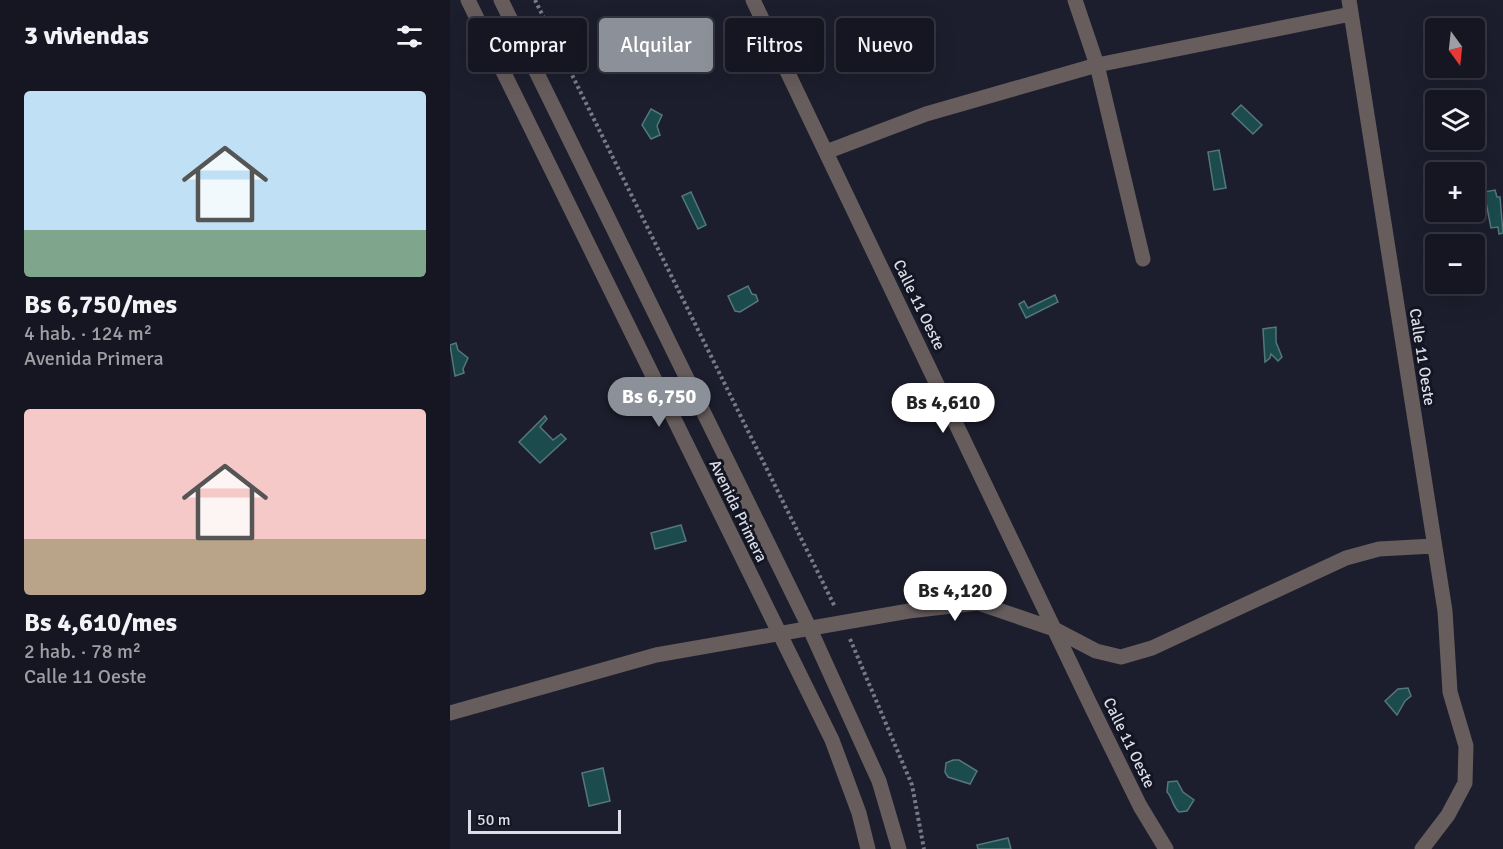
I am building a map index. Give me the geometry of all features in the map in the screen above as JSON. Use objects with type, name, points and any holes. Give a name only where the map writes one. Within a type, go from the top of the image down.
[{"type":"street","name":"Avenida Primera","points":[[468,0],[832,741],[859,813],[868,849]]},
{"type":"street","name":"Avenida Primera","points":[[501,0],[809,627],[879,781],[899,849]]},
{"type":"street","name":"Calle 11 Oeste","points":[[753,0],[1140,806],[1166,849]]},
{"type":"street","points":[[1075,0],[1097,65],[1143,259]]},
{"type":"street","points":[[826,152],[926,114],[1097,65],[1350,7]]},
{"type":"street","name":"Calle 11 Oeste","points":[[1350,7],[1445,611],[1450,692],[1466,746],[1465,783],[1448,815],[1422,849]]},
{"type":"street","points":[[450,713],[656,655],[809,627],[978,603],[1054,629],[1096,651],[1121,657],[1152,648],[1346,558],[1380,549],[1433,546]]},
{"type":"path","points":[[535,0],[843,622],[912,784],[924,849]]},
{"type":"shaded area","points":[[1241,105],[1262,125],[1253,134],[1232,114]]},
{"type":"shaded area","points":[[651,109],[662,115],[657,126],[660,135],[651,139],[642,125]]},
{"type":"shaded area","points":[[1219,150],[1226,188],[1214,190],[1208,152]]},
{"type":"shaded area","points":[[1495,190],[1497,197],[1500,197],[1503,233],[1499,234],[1498,227],[1491,228],[1485,192]]},
{"type":"shaded area","points":[[691,192],[706,225],[698,229],[682,196]]},
{"type":"shaded area","points":[[748,286],[758,301],[740,312],[735,311],[728,296]]},
{"type":"shaded area","points":[[1055,295],[1058,302],[1026,318],[1019,304],[1024,301],[1028,308]]},
{"type":"shaded area","points":[[1276,327],[1276,342],[1282,357],[1278,361],[1271,354],[1265,362],[1263,329]]},
{"type":"shaded area","points":[[456,343],[458,350],[468,358],[463,369],[464,373],[455,376],[450,345]]},
{"type":"shaded area","points":[[545,416],[547,419],[540,427],[553,440],[561,434],[566,439],[540,463],[519,442]]},
{"type":"shaded area","points":[[681,525],[686,541],[655,549],[651,533]]},
{"type":"shaded area","points":[[1408,688],[1411,696],[1405,701],[1397,715],[1385,701],[1398,689]]},
{"type":"shaded area","points":[[959,760],[977,771],[970,784],[948,777],[945,772],[946,763]]},
{"type":"shaded area","points":[[603,768],[610,801],[589,806],[582,773]]},
{"type":"shaded area","points":[[1177,781],[1183,792],[1194,800],[1187,811],[1179,812],[1167,792],[1168,782]]},
{"type":"shaded area","points":[[1008,838],[1011,849],[978,849],[977,845]]}]
